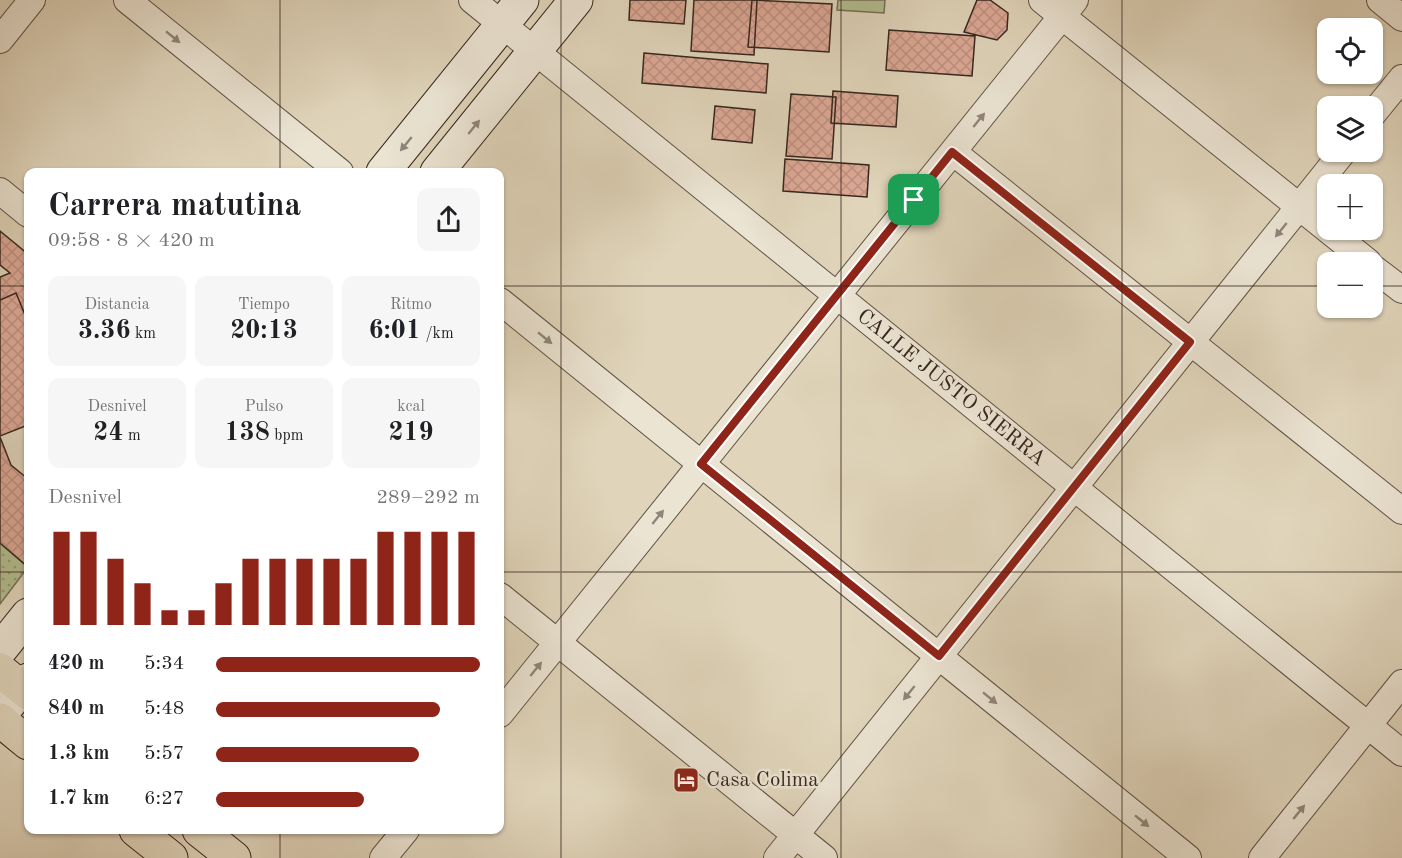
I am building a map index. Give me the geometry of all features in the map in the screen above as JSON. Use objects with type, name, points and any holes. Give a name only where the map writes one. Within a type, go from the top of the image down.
[{"type":"main road","points":[[440,168],[576,0]]},
{"type":"main road","points":[[386,168],[512,12]]},
{"type":"main road","points":[[0,650],[24,620]]},
{"type":"main road","points":[[20,683],[0,718],[24,739]]},
{"type":"main road","points":[[141,834],[171,858]]},
{"type":"main road","points":[[204,834],[234,858]]},
{"type":"street","points":[[0,40],[32,0]]},
{"type":"street","points":[[127,0],[335,168]]},
{"type":"street","name":"CALLE JUSTO SIERRA","points":[[472,0],[512,12],[535,51],[1402,753]]},
{"type":"street","points":[[1042,0],[1068,8],[1299,207],[1355,252]]},
{"type":"street","points":[[1380,0],[1402,18]]},
{"type":"street","points":[[504,709],[1068,8]]},
{"type":"street","points":[[1383,101],[1402,78]]},
{"type":"street","points":[[952,152],[1402,512]]},
{"type":"street","points":[[777,858],[1335,162]]},
{"type":"street","points":[[0,191],[24,211]]},
{"type":"street","points":[[1383,275],[1402,290]]},
{"type":"street","points":[[504,304],[1188,858]]},
{"type":"street","points":[[504,599],[824,858]]},
{"type":"street","points":[[1262,858],[1402,683]]},
{"type":"street","points":[[383,858],[403,834]]},
{"type":"green space","points":[[838,0],[885,0],[884,13],[837,10]]},
{"type":"green space","points":[[0,543],[24,564],[24,572],[0,604]]},
{"type":"building","points":[[630,0],[686,0],[684,24],[629,20]]},
{"type":"building","points":[[694,0],[757,0],[754,55],[691,51]]},
{"type":"building","points":[[752,0],[832,4],[829,52],[748,47]]},
{"type":"building","points":[[977,0],[990,0],[1008,13],[1007,30],[997,40],[964,32]]},
{"type":"building","points":[[889,30],[975,36],[972,76],[886,70]]},
{"type":"building","points":[[644,53],[768,64],[766,93],[642,83]]},
{"type":"building","points":[[833,91],[898,96],[896,127],[831,123]]},
{"type":"building","points":[[791,94],[836,97],[832,159],[786,156]]},
{"type":"building","points":[[715,106],[755,110],[752,143],[712,139]]},
{"type":"building","points":[[785,159],[869,165],[867,197],[783,191]]},
{"type":"building","points":[[0,231],[24,251],[24,312],[16,293],[0,300],[0,277],[10,273],[0,265]]},
{"type":"building","points":[[16,293],[24,312],[24,427],[0,436],[0,300]]},
{"type":"building","points":[[0,437],[11,465],[24,476],[24,564],[0,543]]},
{"type":"place","name":"Casa Colima","points":[[686,780]]},
{"type":"route","points":[[952,152],[1190,342],[939,656],[701,464],[914,200],[952,152]]}]
